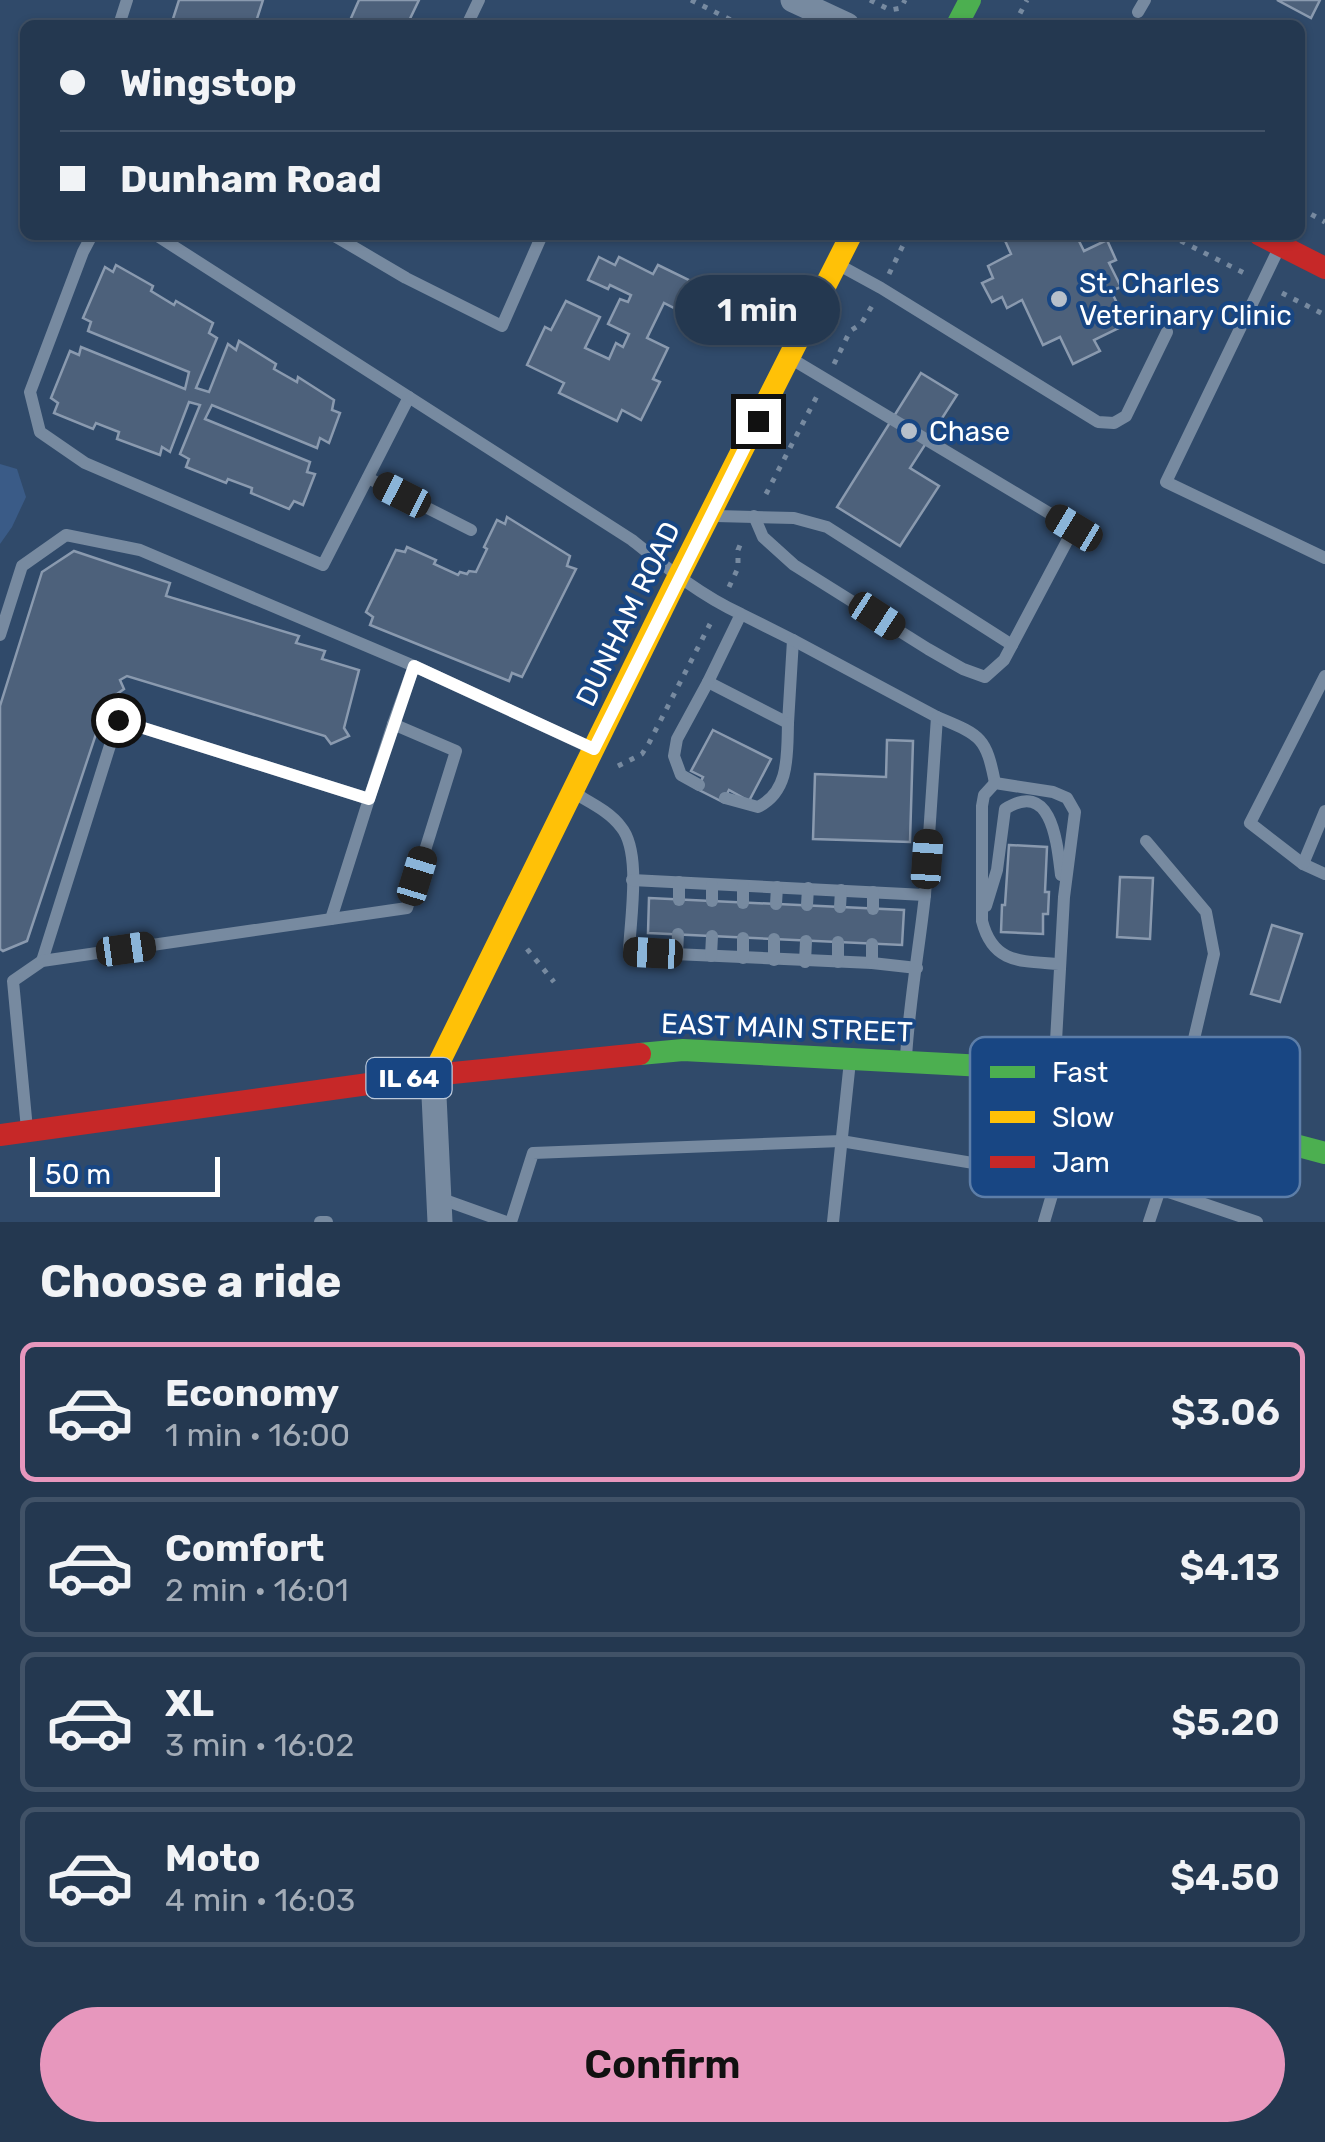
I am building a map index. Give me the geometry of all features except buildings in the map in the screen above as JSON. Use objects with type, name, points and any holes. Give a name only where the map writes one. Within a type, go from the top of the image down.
[{"type":"main road","name":"DUNHAM ROAD","points":[[433,1075],[848,240]]},
{"type":"main road","points":[[1270,240],[1325,268]]},
{"type":"main road","name":"EAST MAIN STREET","points":[[0,1135],[433,1075],[682,1050],[970,1065]]},
{"type":"main road","name":"EAST MAIN STREET","points":[[1300,1146],[1325,1153]]},
{"type":"street","points":[[793,0],[836,20]]},
{"type":"street","points":[[433,1075],[439,1210]]},
{"type":"lane","points":[[89,240],[30,392],[40,432],[85,463],[324,565],[409,397]]},
{"type":"lane","points":[[164,240],[632,540],[678,578],[720,604],[974,732],[989,752],[995,783]]},
{"type":"lane","points":[[356,241],[406,278],[502,326],[540,240]]},
{"type":"lane","points":[[1270,240],[1166,482],[1325,558]]},
{"type":"lane","points":[[836,264],[1098,422],[1114,423],[1126,416],[1167,332]]},
{"type":"lane","points":[[754,516],[763,537],[794,565],[963,669],[986,677],[1004,660],[1074,528],[790,357]]},
{"type":"lane","points":[[368,478],[471,530]]},
{"type":"lane","points":[[710,516],[794,518],[827,527],[1012,645]]},
{"type":"lane","points":[[0,636],[22,566],[66,534],[140,550],[414,666],[594,749]]},
{"type":"lane","points":[[699,785],[681,775],[674,756],[677,739],[741,614]]},
{"type":"lane","points":[[724,798],[758,807],[769,802],[780,788],[787,766],[793,640]]},
{"type":"lane","points":[[331,918],[414,666]]},
{"type":"lane","points":[[1325,676],[1250,824],[1302,864],[1325,874]]},
{"type":"lane","points":[[708,682],[788,723]]},
{"type":"lane","points":[[906,1060],[924,895],[937,716]]},
{"type":"lane","points":[[42,961],[118,720],[369,799]]},
{"type":"lane","points":[[27,1131],[6,979],[42,961],[407,908],[456,750],[393,724]]},
{"type":"lane","points":[[995,783],[1053,792],[1067,798],[1074,812],[1059,964],[1057,1037]]},
{"type":"lane","points":[[995,783],[984,794],[982,806],[982,920],[993,948],[1018,961],[1059,964]]},
{"type":"lane","points":[[573,792],[623,828],[632,851],[629,952],[917,968]]},
{"type":"lane","points":[[982,920],[997,870],[1005,810],[1018,802],[1044,808],[1053,825],[1064,897]]},
{"type":"lane","points":[[1302,864],[1325,811]]},
{"type":"lane","points":[[1146,841],[1206,912],[1214,954],[1194,1037]]},
{"type":"lane","points":[[632,880],[924,895]]},
{"type":"lane","points":[[679,900],[680,882]]},
{"type":"lane","points":[[712,885],[712,901]]},
{"type":"lane","points":[[743,903],[744,886]]},
{"type":"lane","points":[[776,904],[777,887]]},
{"type":"lane","points":[[807,906],[808,888]]},
{"type":"lane","points":[[840,907],[841,890]]},
{"type":"lane","points":[[873,909],[874,892]]},
{"type":"lane","points":[[677,954],[678,934]]},
{"type":"lane","points":[[712,936],[712,956]]},
{"type":"lane","points":[[743,938],[743,958]]},
{"type":"lane","points":[[774,939],[774,960]]},
{"type":"lane","points":[[806,940],[806,962]]},
{"type":"lane","points":[[838,942],[838,962]]},
{"type":"lane","points":[[872,944],[872,963]]},
{"type":"lane","points":[[833,1222],[850,1059]]},
{"type":"lane","points":[[439,1210],[509,1222],[533,1153],[841,1140],[970,1163]]},
{"type":"lane","points":[[1044,1222],[1051,1197]]},
{"type":"lane","points":[[1149,1222],[1157,1197]]},
{"type":"lane","points":[[1184,1197],[1257,1222]]},
{"type":"path","points":[[690,0],[731,20]]},
{"type":"path","points":[[870,0],[890,10],[901,8],[905,0]]},
{"type":"path","points":[[887,277],[906,240]]},
{"type":"path","points":[[1179,240],[1250,276]]},
{"type":"path","points":[[1282,293],[1325,315]]},
{"type":"path","points":[[832,366],[850,331],[861,324],[872,306]]},
{"type":"path","points":[[766,494],[817,396]]},
{"type":"path","points":[[729,587],[738,568],[743,538]]},
{"type":"path","points":[[613,772],[642,754],[710,624]]},
{"type":"path","points":[[525,946],[554,982]]},
{"type":"water","points":[[0,464],[17,469],[26,497],[0,544]]},
{"type":"traffic: fast","points":[[960,20],[970,0]]},
{"type":"traffic: fast","points":[[640,1054],[683,1050],[970,1065]]},
{"type":"traffic: fast","points":[[1300,1146],[1325,1153]]},
{"type":"traffic: slow","points":[[433,1075],[848,240]]},
{"type":"traffic: jam","points":[[1270,240],[1325,268]]},
{"type":"traffic: jam","points":[[0,1135],[433,1075],[640,1054]]},
{"type":"place","name":"St. Charles Veterinary Clinic","points":[[1059,299]]},
{"type":"place","name":"Chase","points":[[909,431]]},
{"type":"route","points":[[118,720],[369,799],[414,666],[594,749],[758,421]]}]
